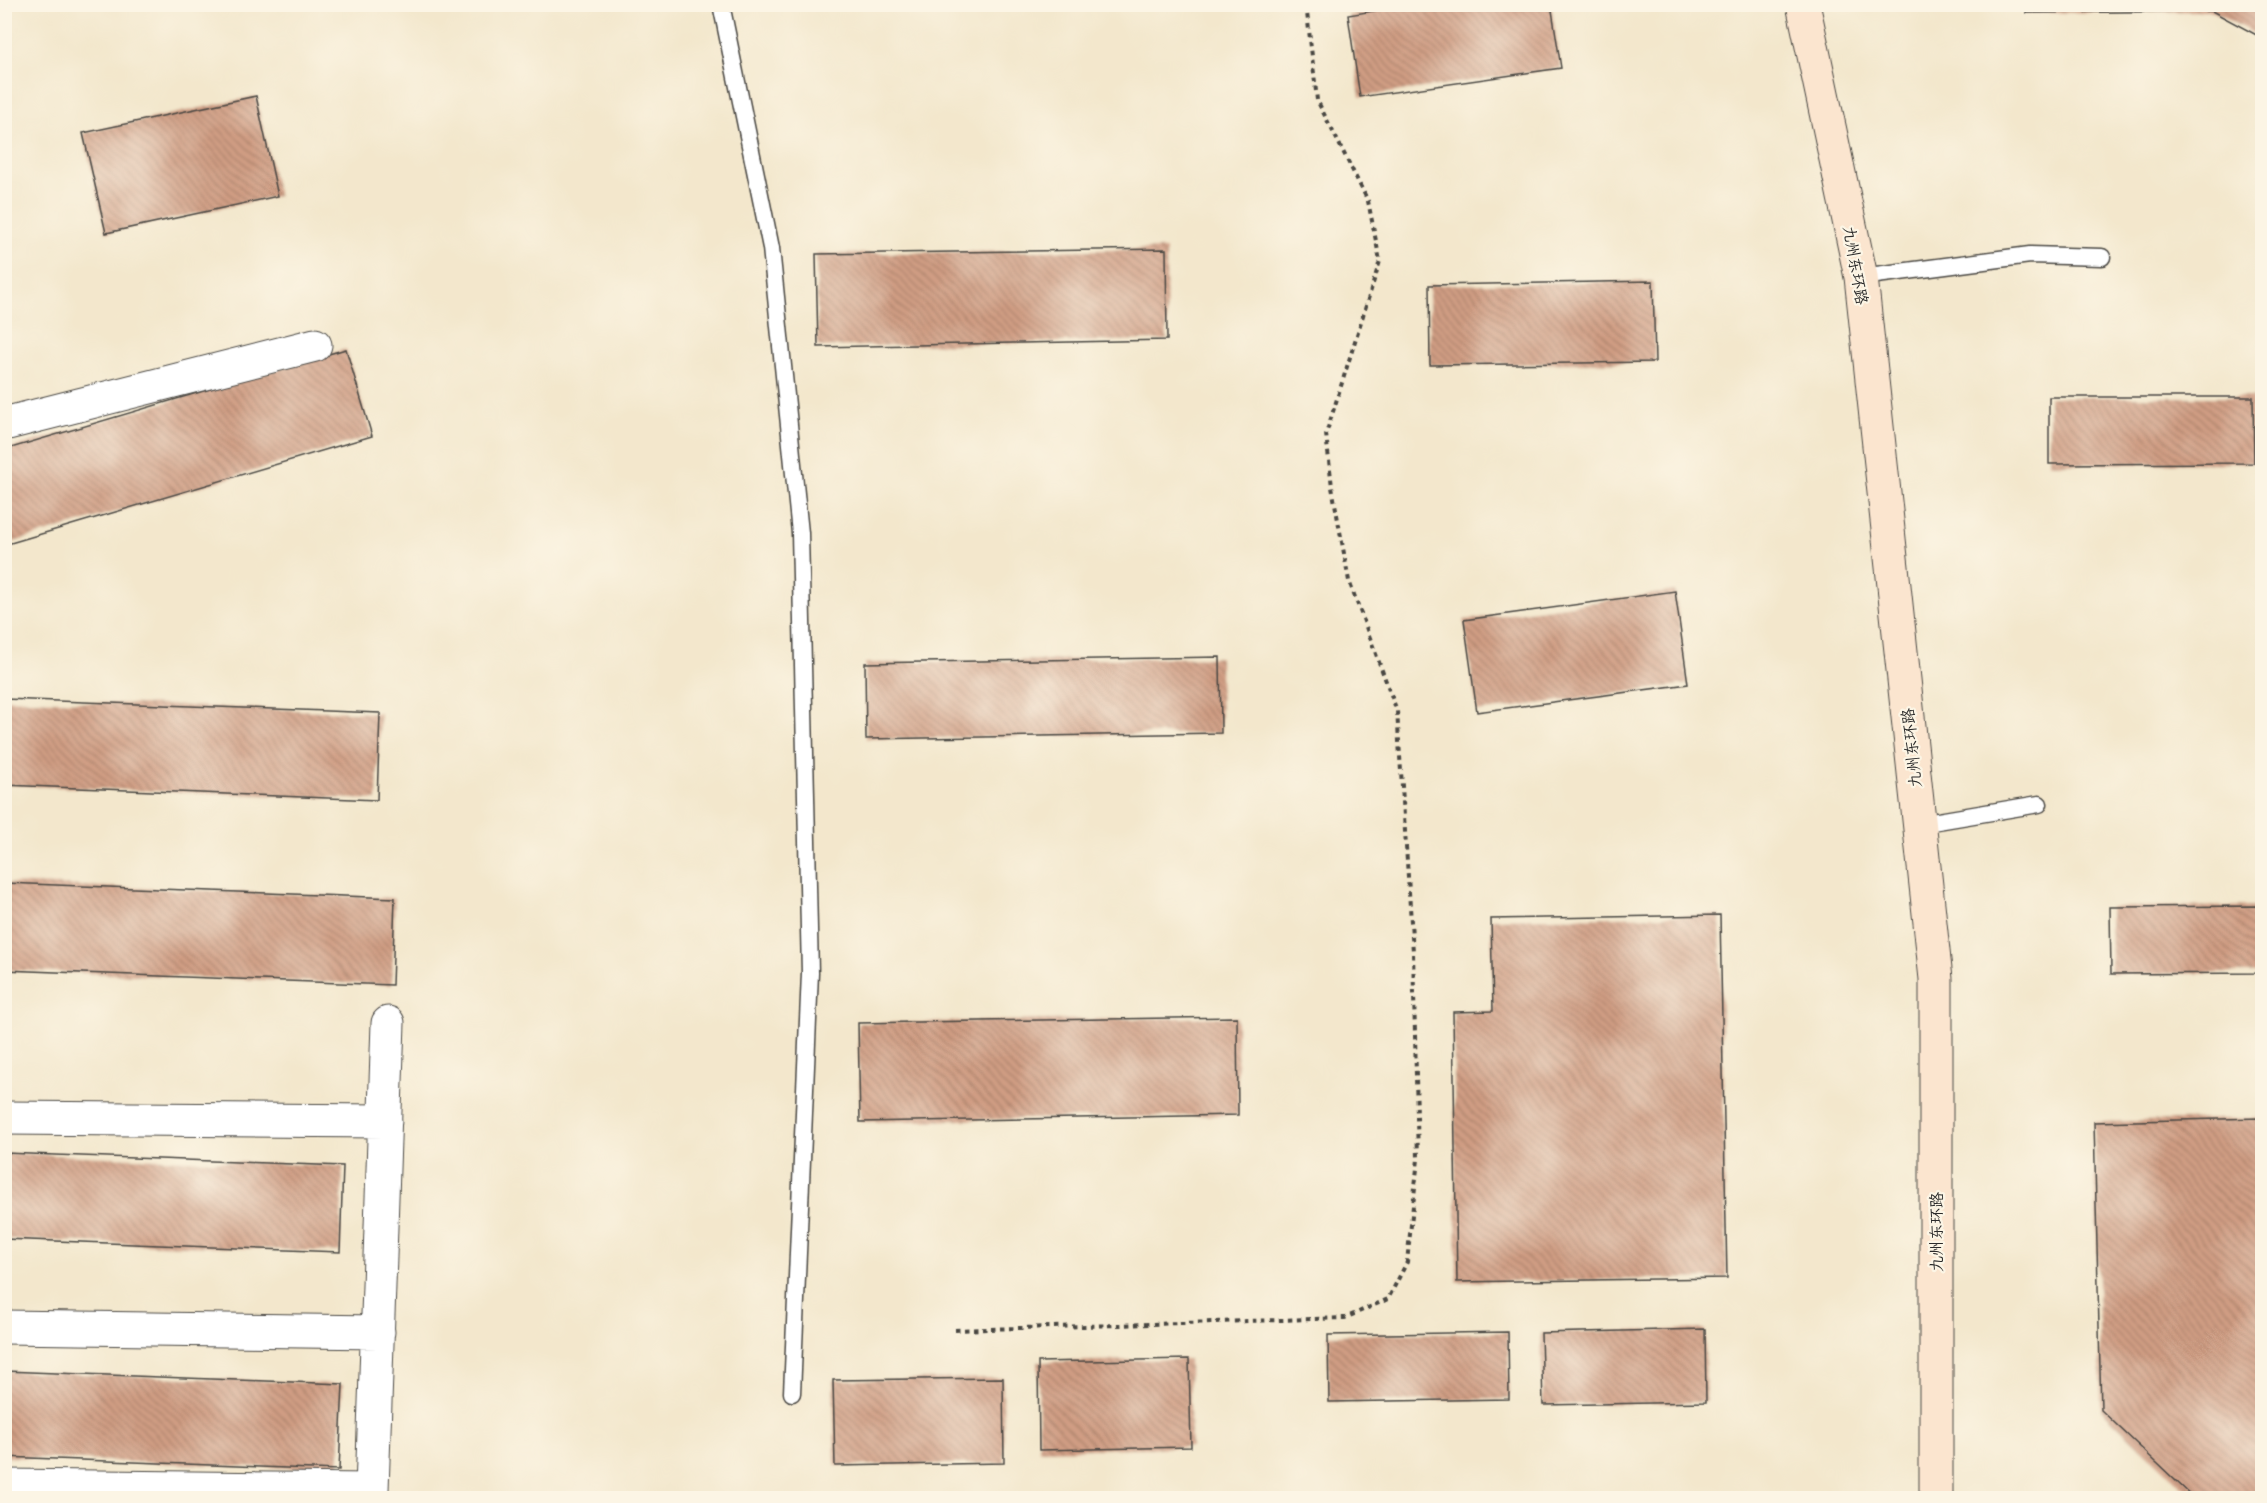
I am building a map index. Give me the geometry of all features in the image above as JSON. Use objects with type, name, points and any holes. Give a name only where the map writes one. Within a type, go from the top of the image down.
[{"type":"main road","name":"九州东环路","points":[[1803,4],[1861,277],[1936,979],[1936,1498]]},
{"type":"street","points":[[4,424],[315,345]]},
{"type":"street","points":[[4,1485],[372,1490],[388,1023]]},
{"type":"street","points":[[4,1118],[385,1121]]},
{"type":"street","points":[[4,1327],[378,1332]]},
{"type":"lane","points":[[721,4],[771,248],[800,532],[810,973],[792,1393]]},
{"type":"lane","points":[[1861,277],[2030,255],[2102,256]]},
{"type":"lane","points":[[1920,824],[2039,804]]},
{"type":"path","points":[[955,1330],[1345,1318],[1388,1299],[1407,1262],[1418,1159],[1413,952],[1397,711],[1349,581],[1332,487],[1326,434],[1380,261],[1368,201],[1317,100],[1306,4]]},
{"type":"building","points":[[1417,4],[1551,4],[1561,68],[1360,97],[1348,15]]},
{"type":"building","points":[[2026,4],[2262,4],[2262,38],[2212,11],[2026,13]]},
{"type":"building","points":[[256,96],[278,196],[106,233],[83,133]]},
{"type":"building","points":[[1166,249],[1167,340],[818,347],[816,254]]},
{"type":"building","points":[[1653,281],[1655,362],[1430,365],[1429,285]]},
{"type":"building","points":[[346,349],[372,436],[4,545],[4,450]]},
{"type":"building","points":[[2049,397],[2253,397],[2254,463],[2049,464]]},
{"type":"building","points":[[1675,591],[1688,684],[1477,712],[1464,620]]},
{"type":"building","points":[[1220,657],[1221,733],[866,739],[865,663]]},
{"type":"building","points":[[4,699],[380,713],[377,800],[4,785]]},
{"type":"building","points":[[4,883],[395,898],[392,985],[4,970]]},
{"type":"building","points":[[2262,906],[2262,973],[2111,974],[2110,907]]},
{"type":"building","points":[[1720,915],[1727,1278],[1457,1282],[1453,1012],[1493,1011],[1491,919]]},
{"type":"building","points":[[1237,1017],[1238,1115],[860,1122],[858,1023]]},
{"type":"building","points":[[2262,1118],[2262,1498],[2194,1498],[2101,1410],[2094,1122]]},
{"type":"building","points":[[4,1153],[343,1166],[340,1252],[4,1239]]},
{"type":"building","points":[[1705,1329],[1706,1402],[1543,1405],[1541,1333]]},
{"type":"building","points":[[1508,1332],[1509,1399],[1329,1402],[1328,1335]]},
{"type":"building","points":[[1189,1359],[1191,1447],[1039,1450],[1038,1362]]},
{"type":"building","points":[[4,1371],[343,1384],[339,1470],[4,1457]]},
{"type":"building","points":[[1003,1378],[1004,1463],[835,1466],[833,1380]]}]
